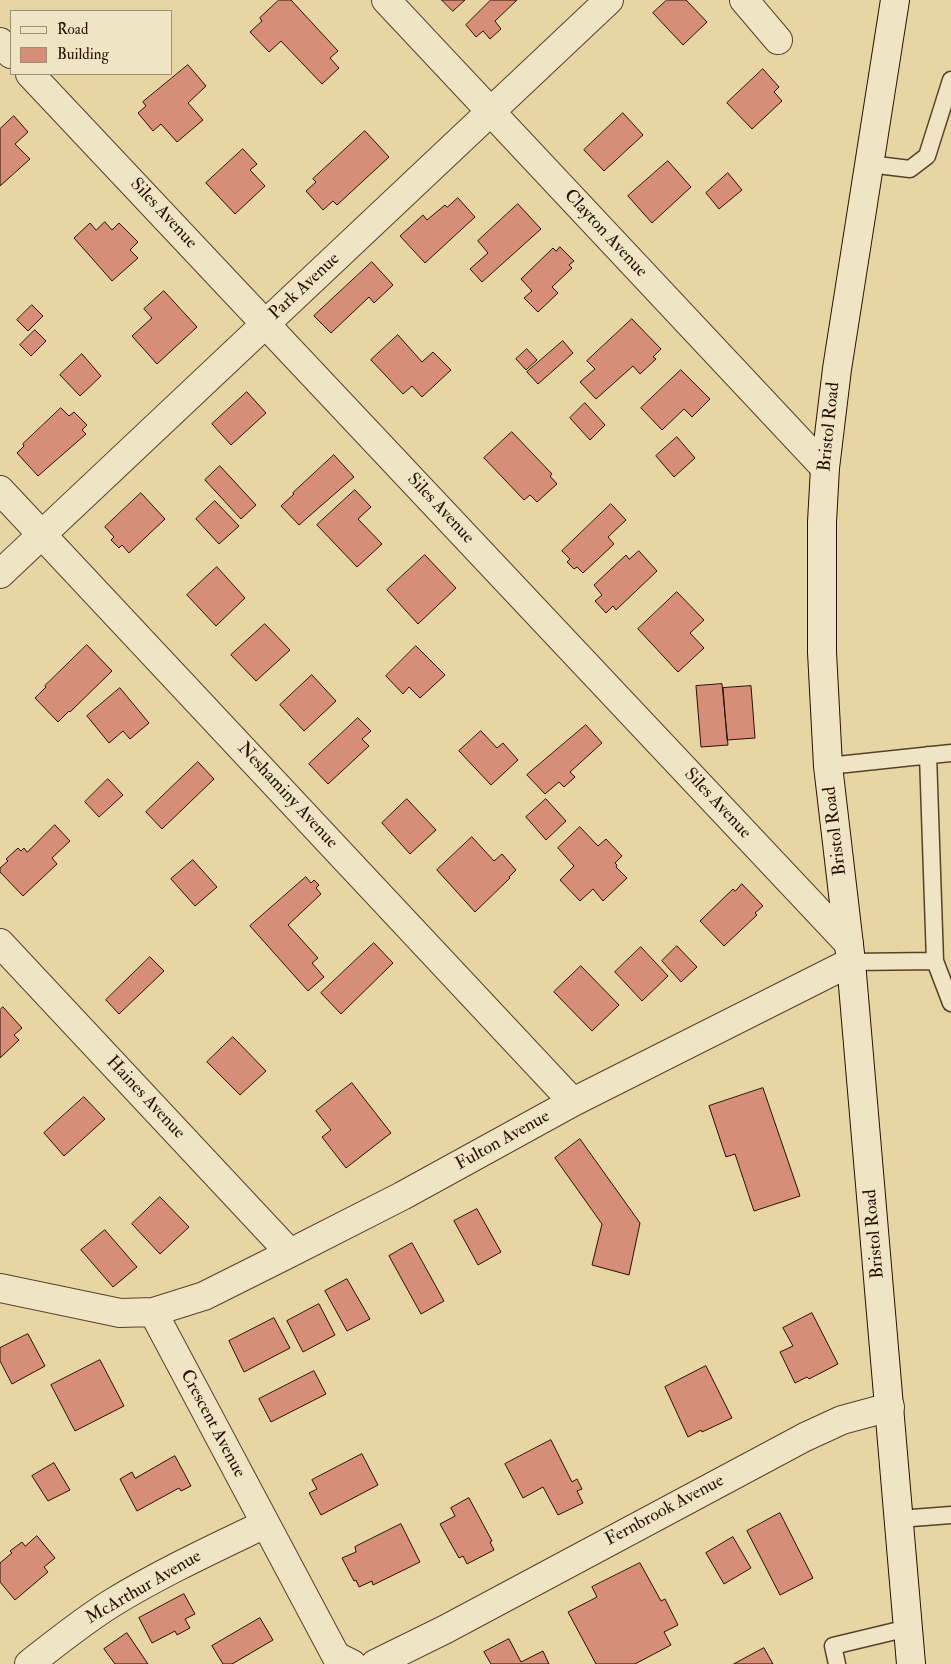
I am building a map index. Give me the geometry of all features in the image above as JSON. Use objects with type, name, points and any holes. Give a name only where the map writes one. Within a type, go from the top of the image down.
[{"type":"street","name":"Clayton Avenue","points":[[386,0],[825,468]]},
{"type":"street","name":"Park Avenue","points":[[0,574],[609,0]]},
{"type":"street","points":[[744,0],[778,40]]},
{"type":"street","name":"Bristol Road","points":[[895,0],[836,369],[825,468],[822,522],[822,642],[828,766],[850,953],[912,1664]]},
{"type":"street","points":[[0,42],[10,53]]},
{"type":"street","name":"Siles Avenue","points":[[31,75],[266,323],[850,953]]},
{"type":"street","name":"Neshaminy Avenue","points":[[0,490],[573,1102]]},
{"type":"street","name":"Haines Avenue","points":[[0,943],[290,1253]]},
{"type":"street","name":"Fulton Avenue","points":[[153,1312],[204,1296],[402,1196],[850,953]]},
{"type":"street","points":[[0,1288],[120,1313],[153,1312]]},
{"type":"street","name":"Crescent Avenue","points":[[153,1312],[336,1656],[352,1664]]},
{"type":"street","name":"Fernbrook Avenue","points":[[375,1664],[446,1629],[805,1437],[842,1420],[890,1407]]},
{"type":"street","name":"McArthur Avenue","points":[[29,1664],[64,1636],[112,1603],[177,1566],[265,1524]]},
{"type":"lane","points":[[869,164],[910,169],[927,156],[951,80]]},
{"type":"lane","points":[[828,766],[951,753]]},
{"type":"lane","points":[[928,755],[935,961],[951,1003]]},
{"type":"lane","points":[[850,953],[935,961]]},
{"type":"lane","points":[[899,1519],[951,1515]]},
{"type":"lane","points":[[837,1664],[833,1646],[908,1628]]},
{"type":"building","points":[[279,0],[291,0],[338,51],[330,58],[339,68],[322,84],[281,41],[269,52],[250,32],[262,21],[260,18]]},
{"type":"building","points":[[442,0],[465,0],[453,11]]},
{"type":"building","points":[[491,0],[517,0],[495,21],[501,29],[490,39],[483,31],[476,37],[466,25]]},
{"type":"building","points":[[667,0],[686,0],[707,22],[683,45],[653,13]]},
{"type":"building","points":[[188,65],[206,86],[188,103],[203,120],[177,142],[161,124],[153,131],[138,113],[146,106],[143,102]]},
{"type":"building","points":[[763,69],[779,87],[774,92],[782,101],[752,129],[727,103]]},
{"type":"building","points":[[623,113],[643,135],[604,171],[584,150]]},
{"type":"building","points":[[14,116],[28,132],[15,144],[30,159],[0,186],[0,129]]},
{"type":"building","points":[[365,131],[389,157],[337,205],[333,201],[323,210],[306,191],[316,182],[313,179]]},
{"type":"building","points":[[243,149],[257,164],[250,170],[265,186],[235,214],[206,183]]},
{"type":"building","points":[[668,161],[691,187],[652,223],[628,196]]},
{"type":"building","points":[[728,173],[742,190],[719,209],[706,193]]},
{"type":"building","points":[[458,198],[475,217],[425,263],[400,236],[423,215],[427,220],[445,205],[447,207]]},
{"type":"building","points":[[518,204],[541,229],[482,282],[470,269],[488,253],[478,241]]},
{"type":"building","points":[[105,222],[112,230],[119,223],[138,242],[130,250],[138,258],[112,281],[74,238],[90,223],[96,230]]},
{"type":"building","points":[[560,247],[574,261],[569,265],[572,268],[552,287],[558,293],[538,312],[524,298],[532,291],[521,279],[553,248],[556,251]]},
{"type":"building","points":[[372,262],[393,285],[374,303],[369,297],[331,333],[314,316]]},
{"type":"building","points":[[164,291],[197,327],[157,364],[132,336],[152,318],[144,309]]},
{"type":"building","points":[[32,305],[43,316],[28,331],[17,320]]},
{"type":"building","points":[[632,319],[661,349],[653,357],[656,359],[640,374],[633,366],[596,399],[580,382],[595,369],[587,361]]},
{"type":"building","points":[[35,330],[46,341],[31,356],[20,345]]},
{"type":"building","points":[[398,335],[422,362],[433,352],[451,370],[422,397],[412,386],[403,394],[371,360]]},
{"type":"building","points":[[563,341],[573,353],[538,384],[527,372]]},
{"type":"building","points":[[527,349],[537,360],[526,370],[516,359]]},
{"type":"building","points":[[82,354],[101,376],[80,396],[60,375]]},
{"type":"building","points":[[681,370],[710,399],[692,417],[684,409],[662,430],[641,408]]},
{"type":"building","points":[[247,392],[266,413],[231,445],[212,424]]},
{"type":"building","points":[[585,403],[605,425],[590,440],[570,418]]},
{"type":"building","points":[[61,408],[69,416],[74,412],[87,425],[82,430],[86,434],[38,476],[17,453],[24,446],[23,444]]},
{"type":"building","points":[[512,432],[552,474],[550,476],[557,484],[537,502],[530,495],[524,500],[484,458]]},
{"type":"building","points":[[677,437],[695,458],[674,477],[656,456]]},
{"type":"building","points":[[334,455],[354,477],[299,525],[281,506]]},
{"type":"building","points":[[220,466],[256,505],[241,519],[205,480]]},
{"type":"building","points":[[355,490],[371,507],[358,519],[382,544],[357,567],[317,525]]},
{"type":"building","points":[[141,493],[165,519],[129,553],[122,545],[119,548],[111,540],[114,537],[105,527]]},
{"type":"building","points":[[215,501],[239,526],[219,544],[196,519]]},
{"type":"building","points":[[611,504],[626,520],[608,537],[614,544],[583,573],[577,567],[574,569],[567,562],[570,559],[562,551]]},
{"type":"building","points":[[639,551],[657,571],[616,610],[613,606],[606,613],[595,601],[602,595],[594,585],[626,555],[629,559]]},
{"type":"building","points":[[425,555],[456,588],[418,624],[387,590]]},
{"type":"building","points":[[217,567],[245,598],[216,626],[187,595]]},
{"type":"building","points":[[677,592],[704,620],[690,633],[704,648],[678,672],[638,629]]},
{"type":"building","points":[[265,624],[290,650],[256,681],[231,655]]},
{"type":"building","points":[[87,645],[112,671],[58,722],[35,698]]},
{"type":"building","points":[[416,646],[445,675],[420,698],[409,687],[403,694],[386,676]]},
{"type":"building","points":[[312,675],[336,701],[304,731],[280,705]]},
{"type":"building","points":[[722,684],[728,745],[701,747],[696,686]]},
{"type":"building","points":[[751,686],[755,738],[727,740],[723,688]]},
{"type":"building","points":[[120,688],[149,723],[130,739],[123,731],[109,743],[87,716]]},
{"type":"building","points":[[358,718],[371,731],[362,739],[369,746],[328,784],[309,764]]},
{"type":"building","points":[[586,725],[602,743],[570,772],[575,777],[564,787],[559,782],[545,794],[527,775]]},
{"type":"building","points":[[481,731],[497,748],[503,743],[518,760],[491,785],[459,751]]},
{"type":"building","points":[[198,762],[214,779],[162,829],[146,812]]},
{"type":"building","points":[[108,779],[123,795],[99,817],[85,802]]},
{"type":"building","points":[[407,799],[436,830],[410,854],[382,823]]},
{"type":"building","points":[[546,799],[566,821],[546,840],[526,817]]},
{"type":"building","points":[[55,825],[70,841],[52,858],[57,864],[23,896],[0,872],[0,868],[8,861],[6,859],[18,848],[21,851],[24,848],[27,852]]},
{"type":"building","points":[[580,827],[598,846],[606,839],[622,856],[615,863],[616,867],[627,878],[603,901],[593,889],[580,901],[560,880],[574,866],[558,848]]},
{"type":"building","points":[[472,837],[494,861],[502,854],[516,870],[475,912],[437,870]]},
{"type":"building","points":[[193,860],[217,887],[195,906],[171,879]]},
{"type":"building","points":[[306,877],[311,883],[314,880],[319,885],[316,888],[321,894],[288,925],[318,958],[312,963],[324,977],[308,991],[250,926]]},
{"type":"building","points":[[742,884],[763,906],[755,913],[757,915],[724,946],[700,921],[733,889],[735,891]]},
{"type":"building","points":[[374,943],[393,963],[341,1014],[321,993]]},
{"type":"building","points":[[677,946],[697,967],[681,982],[662,961]]},
{"type":"building","points":[[641,947],[668,976],[642,1001],[615,972]]},
{"type":"building","points":[[150,957],[164,971],[119,1014],[106,1000]]},
{"type":"building","points":[[581,966],[619,1005],[592,1031],[554,992]]},
{"type":"building","points":[[3,1007],[22,1028],[14,1035],[19,1040],[0,1058],[0,1010]]},
{"type":"building","points":[[233,1037],[266,1071],[240,1095],[207,1062]]},
{"type":"building","points":[[352,1083],[391,1133],[346,1168],[322,1137],[331,1130],[316,1111]]},
{"type":"building","points":[[763,1088],[800,1196],[754,1211],[735,1154],[726,1157],[709,1106]]},
{"type":"building","points":[[84,1097],[105,1119],[64,1156],[44,1133]]},
{"type":"building","points":[[580,1139],[640,1223],[629,1275],[592,1265],[602,1224],[555,1158]]},
{"type":"building","points":[[160,1197],[189,1227],[160,1254],[132,1224]]},
{"type":"building","points":[[477,1209],[501,1252],[478,1265],[454,1221]]},
{"type":"building","points":[[105,1230],[137,1267],[113,1287],[81,1250]]},
{"type":"building","points":[[412,1243],[444,1301],[421,1314],[389,1256]]},
{"type":"building","points":[[347,1279],[370,1319],[347,1331],[325,1291]]},
{"type":"building","points":[[319,1304],[335,1335],[303,1352],[287,1321]]},
{"type":"building","points":[[812,1313],[838,1364],[809,1379],[807,1377],[795,1383],[780,1352],[793,1346],[783,1328]]},
{"type":"building","points":[[274,1318],[290,1348],[244,1372],[229,1341]]},
{"type":"building","points":[[28,1334],[45,1366],[12,1384],[0,1361],[0,1348]]},
{"type":"building","points":[[100,1360],[124,1406],[75,1431],[51,1385]]},
{"type":"building","points":[[706,1366],[732,1418],[688,1437],[665,1387]]},
{"type":"building","points":[[314,1371],[326,1394],[271,1422],[259,1399]]},
{"type":"building","points":[[551,1440],[572,1482],[577,1479],[582,1489],[577,1491],[583,1503],[558,1515],[543,1487],[523,1498],[505,1464]]},
{"type":"building","points":[[362,1454],[378,1485],[321,1515],[309,1493],[317,1489],[312,1480]]},
{"type":"building","points":[[175,1456],[191,1486],[181,1491],[179,1488],[137,1511],[120,1479],[132,1472],[135,1478]]},
{"type":"building","points":[[54,1463],[70,1490],[48,1501],[32,1476]]},
{"type":"building","points":[[469,1498],[492,1541],[490,1542],[494,1550],[467,1564],[463,1556],[459,1558],[440,1524],[455,1516],[451,1508]]},
{"type":"building","points":[[780,1513],[813,1578],[780,1595],[747,1531]]},
{"type":"building","points":[[401,1524],[420,1562],[373,1585],[372,1581],[359,1587],[342,1558],[356,1552],[355,1547]]},
{"type":"building","points":[[37,1536],[55,1558],[44,1567],[48,1572],[15,1600],[0,1582],[0,1563],[12,1553],[10,1551],[22,1542],[25,1546]]},
{"type":"building","points":[[733,1537],[751,1568],[724,1584],[706,1553]]},
{"type":"building","points":[[640,1563],[661,1601],[665,1599],[678,1625],[664,1632],[671,1645],[635,1664],[596,1664],[568,1612],[597,1597],[592,1587]]},
{"type":"building","points":[[184,1594],[195,1614],[185,1619],[190,1628],[177,1635],[175,1631],[152,1643],[139,1618]]},
{"type":"building","points":[[260,1618],[273,1640],[232,1664],[223,1664],[212,1646]]},
{"type":"building","points":[[127,1633],[148,1664],[115,1664],[104,1649]]},
{"type":"building","points":[[509,1639],[521,1662],[543,1651],[549,1664],[491,1664],[484,1652]]},
{"type":"building","points":[[764,1648],[773,1664],[734,1664]]}]
